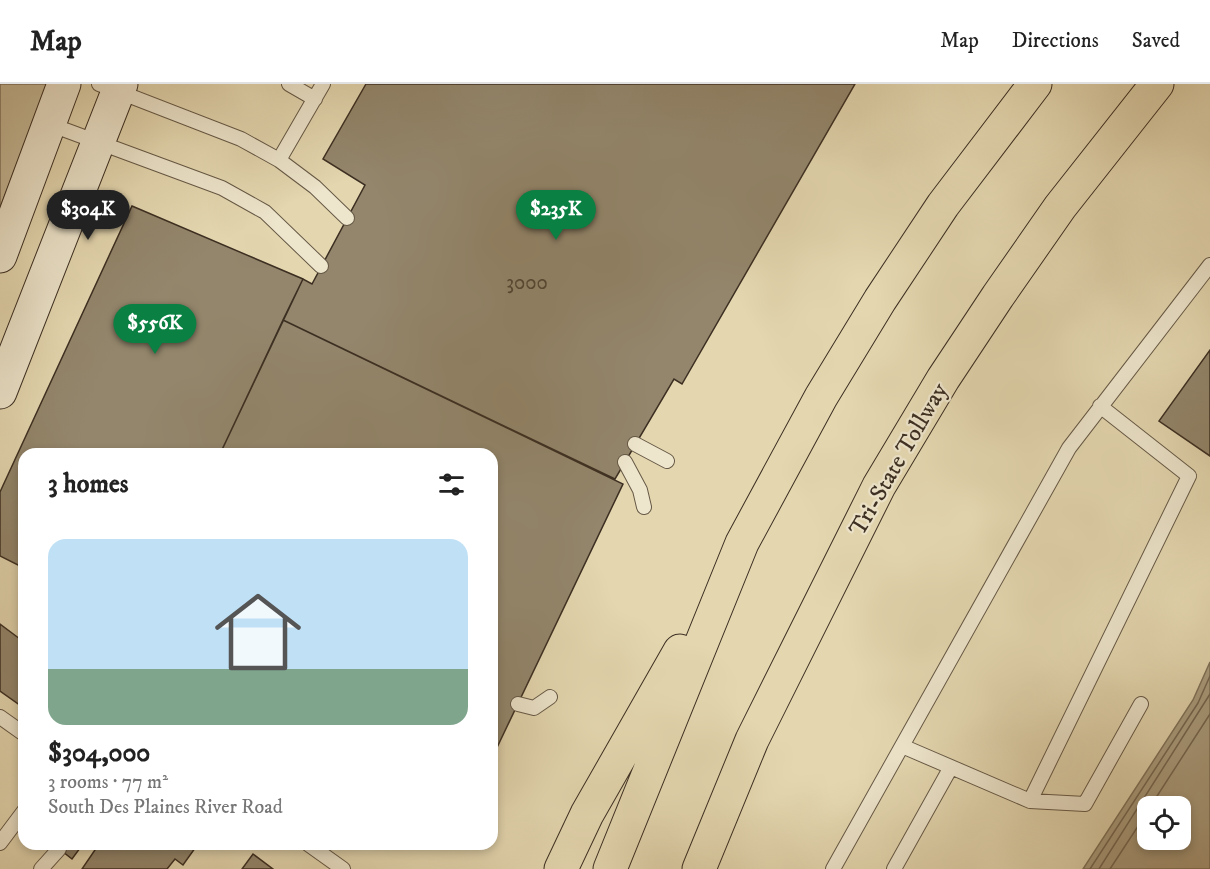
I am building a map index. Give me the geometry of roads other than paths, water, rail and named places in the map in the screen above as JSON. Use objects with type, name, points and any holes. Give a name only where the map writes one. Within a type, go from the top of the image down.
[{"type":"highway","points":[[561,869],[587,814],[742,543],[821,397],[880,300],[943,205],[1035,84]]},
{"type":"highway","name":"Tri-State Tollway","points":[[699,869],[752,740],[879,486],[942,379],[1004,287],[1060,207],[1157,84]]},
{"type":"highway","points":[[610,869],[742,543]]},
{"type":"main road","points":[[0,256],[14,204],[64,84]]},
{"type":"main road","points":[[0,392],[99,142],[113,86]]},
{"type":"lane","points":[[289,84],[315,99]]},
{"type":"lane","points":[[279,160],[323,84]]},
{"type":"lane","points":[[113,86],[240,139],[279,160],[315,187],[347,218]]},
{"type":"lane","points":[[49,124],[231,193],[265,212],[321,266]]},
{"type":"lane","points":[[833,869],[1069,448],[1210,265]]},
{"type":"lane","points":[[1030,801],[1189,476],[1100,406]]},
{"type":"lane","points":[[635,444],[667,461]]},
{"type":"lane","points":[[625,462],[640,490],[644,507]]},
{"type":"lane","points":[[518,704],[534,708],[550,697]]},
{"type":"lane","points":[[902,746],[1030,801],[1085,804],[1141,704]]},
{"type":"lane","points":[[0,735],[4,720],[18,730]]},
{"type":"lane","points":[[894,869],[951,767]]},
{"type":"lane","points":[[0,843],[18,819]]},
{"type":"lane","points":[[41,869],[58,850]]},
{"type":"lane","points":[[316,850],[343,869]]},
{"type":"water","points":[[1210,662],[1210,869],[1083,869],[1193,700]]}]
